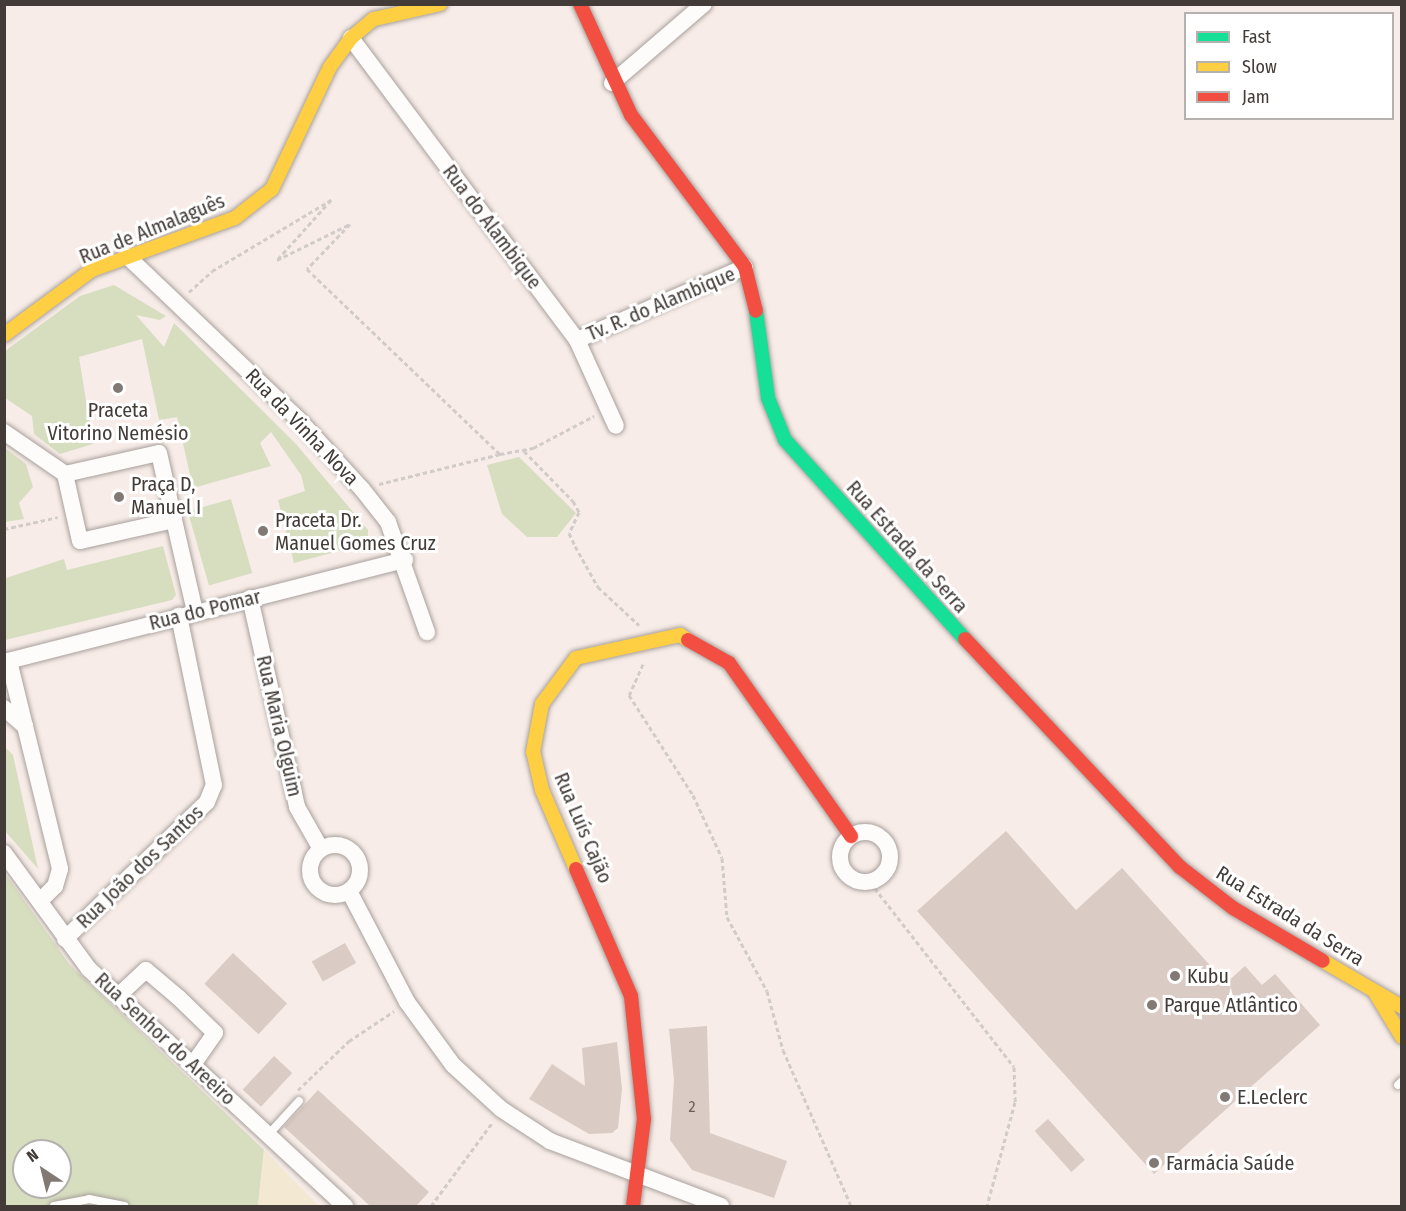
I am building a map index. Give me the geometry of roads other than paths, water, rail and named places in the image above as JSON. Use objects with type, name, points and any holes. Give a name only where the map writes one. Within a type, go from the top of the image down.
[{"type":"street","name":"Rua de Almalaguês","points":[[4,335],[92,270],[235,218],[272,189],[330,67],[351,38],[374,19],[440,4]]},
{"type":"street","name":"Rua Estrada da Serra","points":[[580,4],[612,83],[745,267],[756,300],[768,398],[785,440],[858,525],[1180,867],[1233,908],[1401,1007]]},
{"type":"street","points":[[612,83],[704,4]]},
{"type":"street","name":"Rua do Alambique","points":[[351,38],[577,340],[616,426]]},
{"type":"street","name":"Rua da Vinha Nova","points":[[127,256],[362,489],[388,522],[405,560],[428,632]]},
{"type":"street","name":"Tv. R. do Alambique","points":[[577,340],[745,267]]},
{"type":"street","points":[[4,432],[65,474],[80,541],[174,520]]},
{"type":"street","name":"Rua João dos Santos","points":[[65,474],[159,453],[174,520],[214,785],[207,802],[65,939]]},
{"type":"street","name":"Rua do Pomar","points":[[7,661],[405,560]]},
{"type":"street","name":"Rua Maria Olguim","points":[[250,598],[297,807],[321,849]]},
{"type":"street","name":"Rua Luís Cajão","points":[[633,1206],[634,1176],[644,1119],[631,996],[542,790],[533,752],[542,704],[576,658],[680,635],[729,663],[851,836]]},
{"type":"street","points":[[7,661],[60,869],[55,886],[40,901]]},
{"type":"street","points":[[4,708],[25,726]]},
{"type":"street","points":[[870,832],[890,852],[886,871],[870,882],[850,878],[840,862],[851,836],[870,832]]},
{"type":"street","points":[[340,846],[357,856],[360,875],[349,891],[330,895],[314,884],[311,866],[321,849],[340,846]]},
{"type":"street","name":"Rua Senhor do Areeiro","points":[[4,854],[40,901],[65,939],[118,996],[345,1206]]},
{"type":"street","points":[[349,891],[407,1002],[453,1065],[501,1109],[550,1141],[634,1176],[721,1206]]},
{"type":"street","points":[[118,996],[146,970],[178,998],[215,1033],[193,1065]]},
{"type":"street","name":"Rua Estrada da Serra","points":[[1375,992],[1401,1037]]},
{"type":"lane","points":[[268,1135],[295,1100]]},
{"type":"lane","points":[[54,1206],[89,1199],[124,1206]]},
{"type":"place","name":"Praceta Vitorino Nemésio","points":[[118,388]]},
{"type":"place","name":"Praça D, Manuel I","points":[[119,497]]},
{"type":"place","name":"Praceta Dr. Manuel Gomes Cruz","points":[[263,531]]},
{"type":"place","name":"Kubu","points":[[1175,976]]},
{"type":"place","name":"Parque Atlântico","points":[[1152,1005]]},
{"type":"place","name":"E.Leclerc","points":[[1225,1097]]},
{"type":"place","name":"Farmácia Saúde","points":[[1154,1163]]}]
